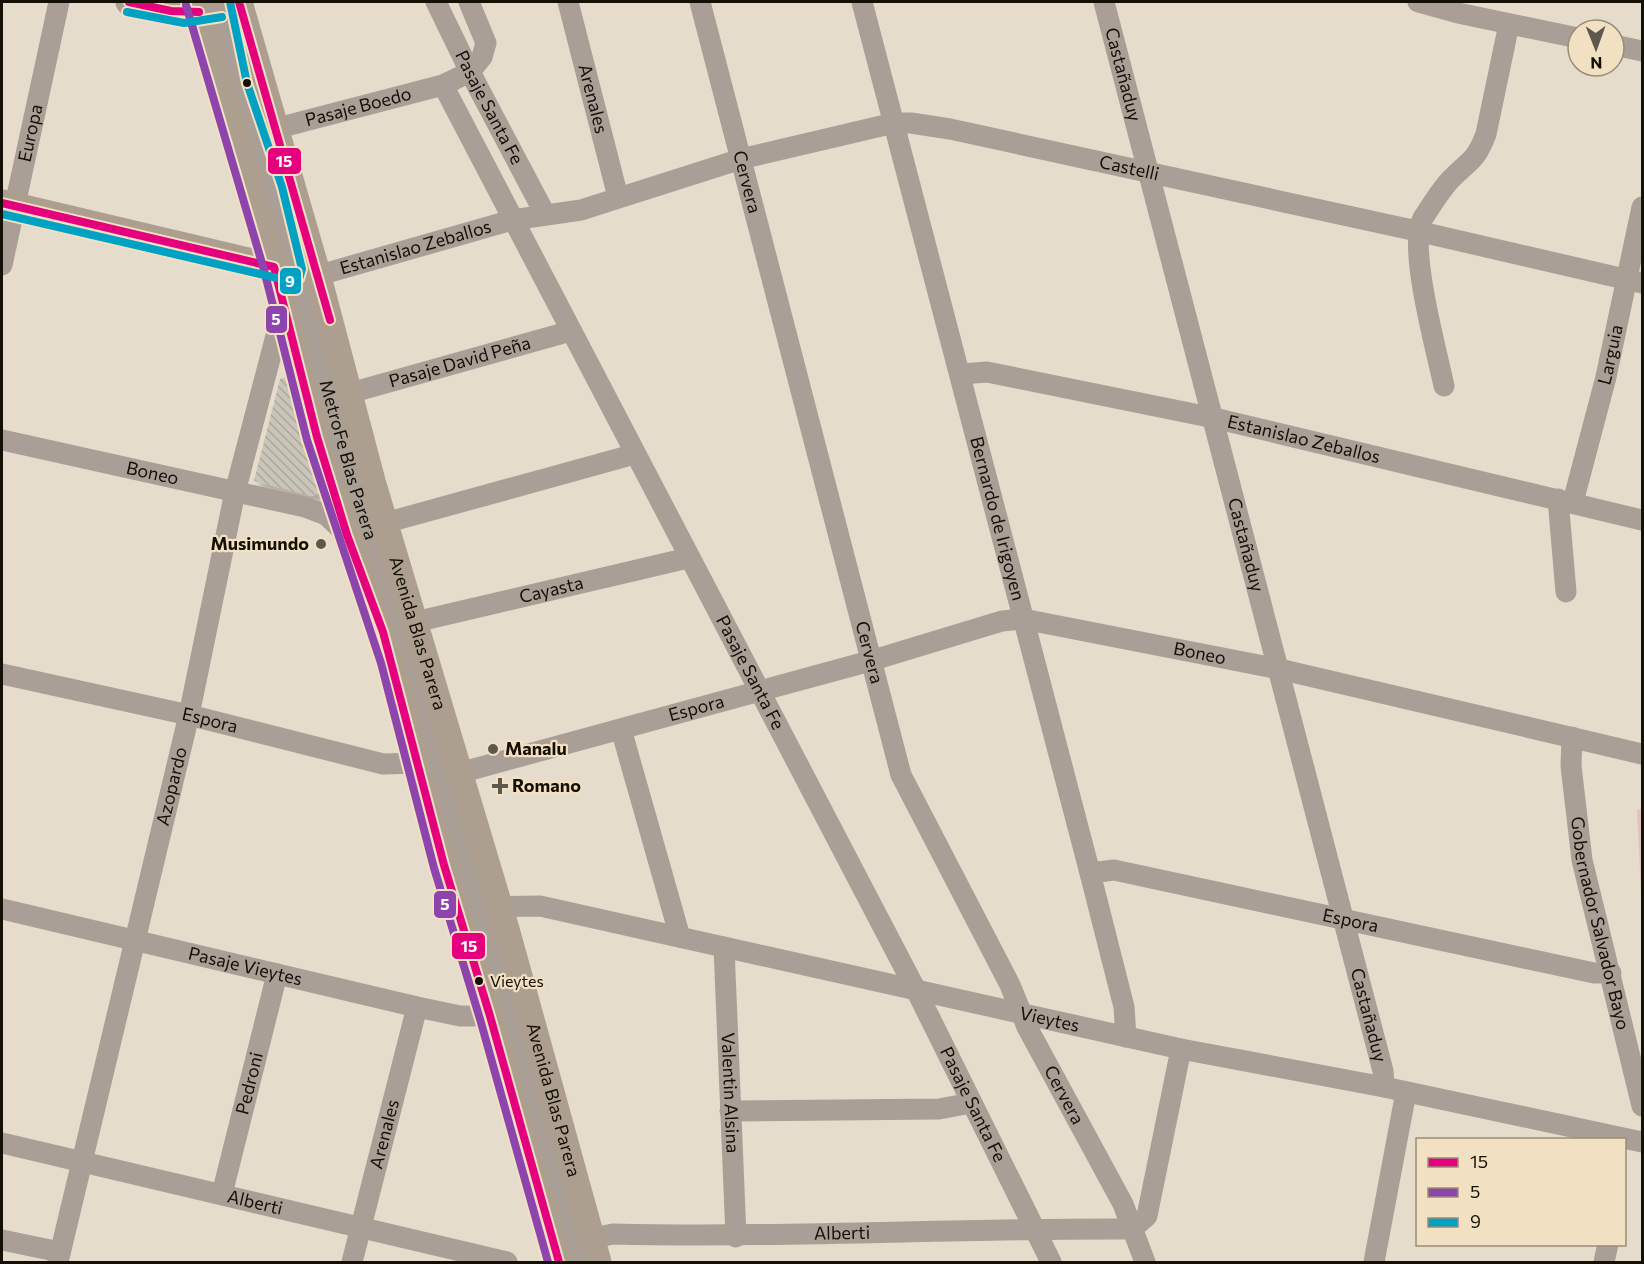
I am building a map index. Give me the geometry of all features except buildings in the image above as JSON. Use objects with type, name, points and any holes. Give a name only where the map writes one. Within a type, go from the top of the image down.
[{"type":"main road","points":[[129,2],[171,11],[217,4]]},
{"type":"main road","name":"Avenida Blas Parera","points":[[217,4],[274,129],[294,270],[283,309],[355,492],[385,523],[459,773],[490,1016],[574,1258]]},
{"type":"main road","name":"Avenida Blas Parera","points":[[217,4],[294,270],[350,393],[355,492],[347,535],[383,632],[418,763],[478,908],[574,1258]]},
{"type":"main road","name":"Estanislao Zeballos","points":[[8,205],[294,270]]},
{"type":"street","name":"Europa","points":[[2,265],[8,205],[59,2]]},
{"type":"street","name":"Pasaje Santa Fe","points":[[436,2],[545,214]]},
{"type":"street","points":[[469,2],[486,44],[483,57],[470,72]]},
{"type":"street","name":"Arenales","points":[[568,2],[618,197]]},
{"type":"street","name":"Cervera","points":[[700,2],[870,661],[906,787],[1010,985],[1022,1014],[1124,1204],[1145,1263]]},
{"type":"street","name":"Bernardo de Irigoyen","points":[[862,2],[1090,873],[1124,1007],[1126,1037]]},
{"type":"street","name":"Castañaduy","points":[[1104,2],[1383,1071],[1384,1087]]},
{"type":"street","points":[[1418,2],[1566,36]]},
{"type":"street","points":[[1444,386],[1419,260],[1418,231],[1449,182],[1474,159],[1480,150],[1486,134],[1509,24]]},
{"type":"street","points":[[1626,48],[1642,51]]},
{"type":"street","name":"Pasaje Boedo","points":[[274,129],[443,85],[470,72]]},
{"type":"street","name":"Pasaje Santa Fe","points":[[443,85],[688,558],[917,992],[971,1103],[1017,1190],[1051,1263]]},
{"type":"street","name":"Castelli","points":[[618,197],[741,159],[894,123],[926,124],[1418,231],[1634,281]]},
{"type":"street","name":"Estanislao Zeballos","points":[[294,270],[330,272],[512,220],[581,210],[618,197]]},
{"type":"street","name":"Larguia","points":[[1566,592],[1565,501],[1606,377],[1634,281],[1642,207]]},
{"type":"street","name":"MetroFe Blas Parera","points":[[294,270],[355,492],[412,667],[478,908]]},
{"type":"street","name":"Azopardo","points":[[59,1257],[189,715],[235,492],[283,309]]},
{"type":"street","name":"Pasaje David Peña","points":[[350,393],[571,331]]},
{"type":"street","name":"Estanislao Zeballos","points":[[961,374],[987,372],[1214,418],[1642,520]]},
{"type":"street","name":"Boneo","points":[[2,440],[305,507],[326,515],[347,535]]},
{"type":"street","points":[[385,523],[635,454]]},
{"type":"street","name":"Boneo","points":[[305,507],[355,492]]},
{"type":"street","name":"Cayasta","points":[[415,622],[688,558]]},
{"type":"street","name":"Boneo","points":[[758,691],[870,661],[1002,621],[1023,619],[1278,669],[1642,754]]},
{"type":"street","name":"Espora","points":[[2,674],[189,715],[383,764],[418,763]]},
{"type":"street","name":"Espora","points":[[459,773],[758,691]]},
{"type":"street","points":[[621,729],[680,937]]},
{"type":"street","name":"Gobernador Salvador Bayo","points":[[1572,737],[1571,766],[1579,845],[1642,1106]]},
{"type":"street","name":"Espora","points":[[1090,873],[1114,870],[1343,921],[1594,973],[1611,973]]},
{"type":"street","name":"Vieytes","points":[[478,908],[540,906],[917,992],[1181,1049],[1384,1087],[1613,1138]]},
{"type":"street","name":"Pasaje Vieytes","points":[[2,909],[417,1007],[460,1016],[490,1016]]},
{"type":"street","name":"Valentin Alsina","points":[[724,947],[736,1237]]},
{"type":"street","name":"Pedroni","points":[[222,1194],[277,974]]},
{"type":"street","name":"Arenales","points":[[352,1263],[417,1007]]},
{"type":"street","points":[[1132,1228],[1147,1216],[1181,1049]]},
{"type":"street","points":[[1374,1263],[1406,1092]]},
{"type":"street","points":[[730,1111],[939,1109],[971,1103]]},
{"type":"street","name":"Alberti","points":[[2,1143],[507,1263]]},
{"type":"street","name":"Alberti","points":[[574,1258],[613,1234],[736,1237],[1033,1228],[1132,1228]]},
{"type":"street","points":[[2,1240],[59,1257]]},
{"type":"street","points":[[1604,1263],[1608,1246]]},
{"type":"shaded area","points":[[1642,809],[1642,912],[1637,810]]},
{"type":"transit line","name":"15","points":[[129,2],[171,11],[199,12]]},
{"type":"transit line","name":"9","points":[[2,214],[290,281],[299,279],[302,269],[282,187],[247,83],[230,2]]},
{"type":"transit line","name":"15","points":[[239,2],[330,320]]},
{"type":"transit line","name":"5","points":[[186,5],[264,270],[307,440],[381,663],[434,868],[480,1019],[548,1262]]},
{"type":"transit line","name":"9","points":[[127,12],[184,23],[222,17]]},
{"type":"transit line","name":"15","points":[[2,203],[274,267],[317,437],[347,535],[383,632],[444,865],[490,1016],[559,1262]]},
{"type":"place","name":"Musimundo","points":[[321,544]]},
{"type":"place","name":"Manalu","points":[[493,749]]},
{"type":"place","name":"Romano","points":[[500,786]]},
{"type":"place","name":"Vieytes","points":[[479,981]]}]
